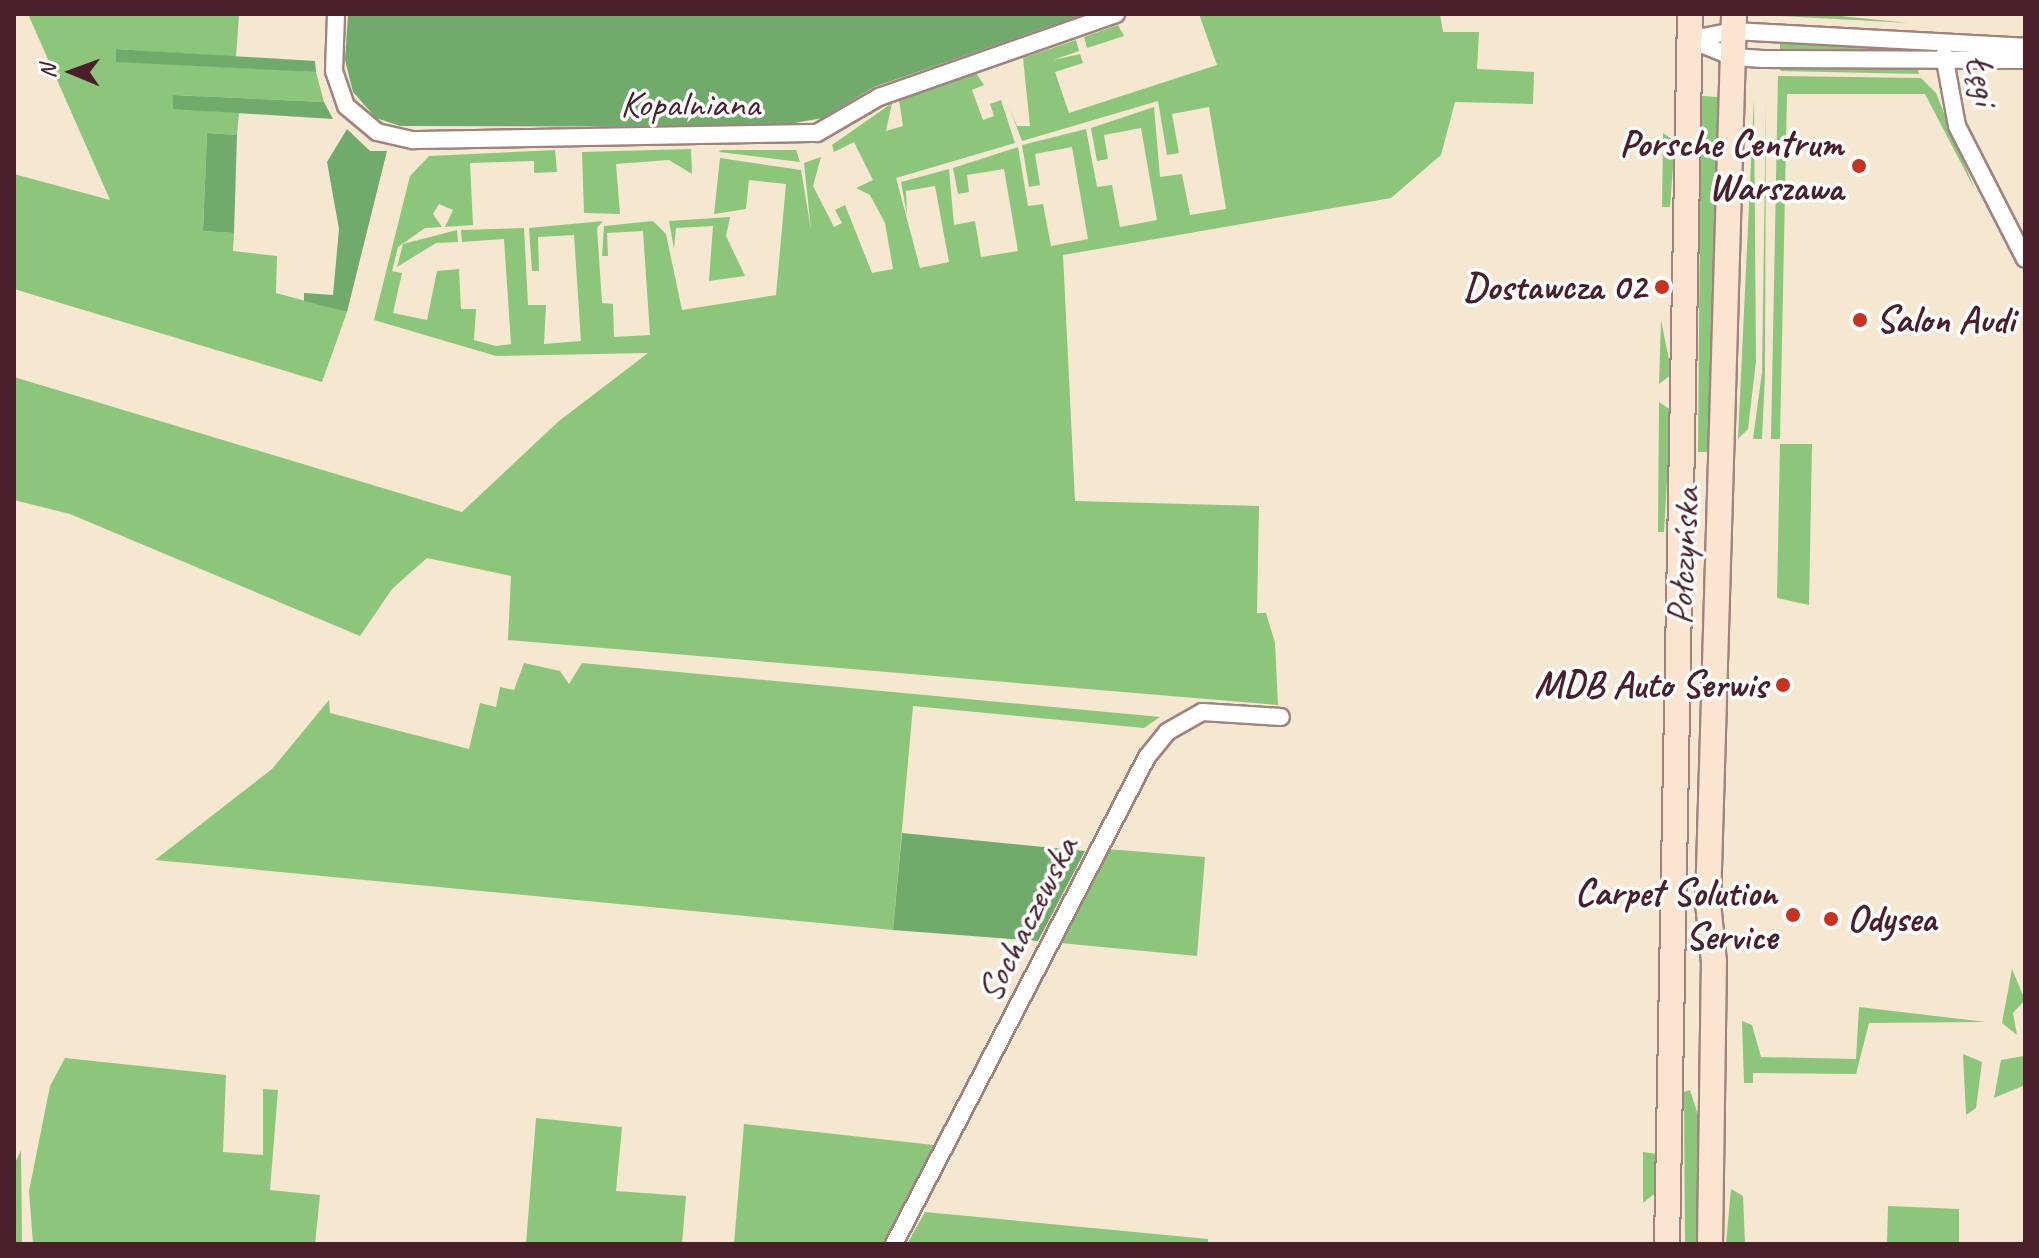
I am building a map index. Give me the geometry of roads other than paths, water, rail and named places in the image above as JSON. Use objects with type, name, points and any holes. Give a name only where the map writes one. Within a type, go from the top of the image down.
[{"type":"main road","name":"Połczyńska","points":[[1667,1244],[1690,14]]},
{"type":"main road","name":"Połczyńska","points":[[1710,1244],[1708,875],[1734,23]]},
{"type":"street","name":"Kopalniana","points":[[336,14],[334,71],[346,106],[377,132],[413,140],[808,134],[892,92],[1116,14]]},
{"type":"street","points":[[1689,39],[1734,23],[2025,47]]},
{"type":"street","points":[[1689,39],[1733,57],[1944,63],[2025,60]]},
{"type":"street","name":"Łęgi","points":[[1944,41],[1944,63],[1957,126],[2025,259]]},
{"type":"street","name":"Sochaczewska","points":[[894,1244],[1147,757],[1167,732],[1202,712],[1281,717]]},
{"type":"place","name":"Porsche Centrum Warszawa","points":[[1859,166]]},
{"type":"place","name":"Dostawcza 02","points":[[1662,287]]},
{"type":"place","name":"Salon Audi","points":[[1860,320]]},
{"type":"place","name":"MDB Auto Serwis","points":[[1783,685]]},
{"type":"place","name":"Carpet Solution Service","points":[[1793,915]]},
{"type":"place","name":"Odysea","points":[[1831,919]]}]
